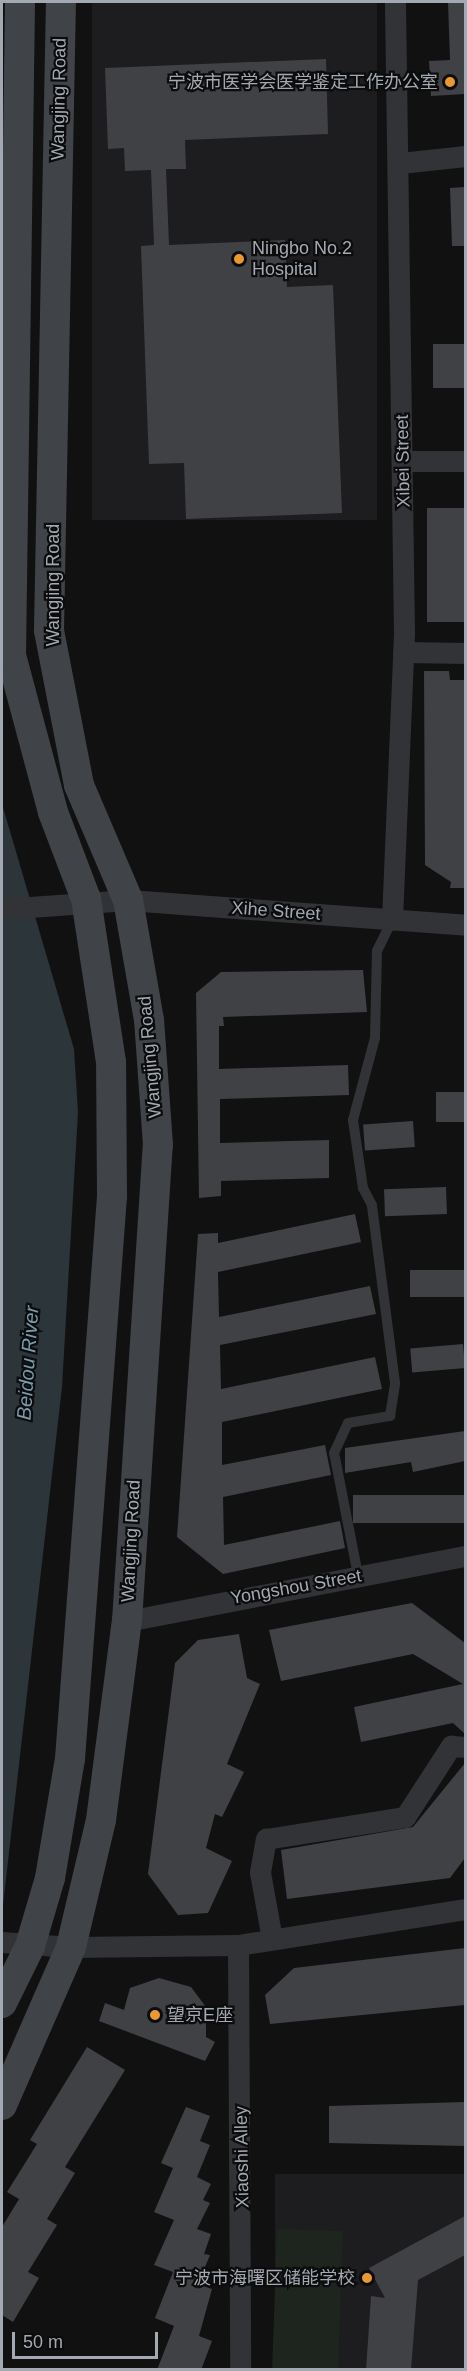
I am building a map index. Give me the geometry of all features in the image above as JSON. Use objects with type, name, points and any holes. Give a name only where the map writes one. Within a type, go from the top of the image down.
[{"type":"main road","points":[[2,2003],[16,1944],[50,1878],[70,1759],[112,1196],[111,1062],[86,899],[53,812],[11,655],[20,2]]},
{"type":"main road","name":"Wangjing Road","points":[[2,2105],[71,1947],[101,1820],[127,1621],[158,1145],[149,1020],[128,900],[79,784],[49,630],[62,2]]},
{"type":"street","name":"Xibei Street","points":[[392,920],[403,652],[400,163],[395,2]]},
{"type":"street","points":[[400,163],[465,156]]},
{"type":"street","points":[[403,461],[465,461]]},
{"type":"street","points":[[403,652],[465,653]]},
{"type":"street","name":"Xihe Street","points":[[2,909],[86,899],[128,900],[465,925]]},
{"type":"street","name":"Yongshou Street","points":[[127,1621],[465,1556]]},
{"type":"street","points":[[272,1939],[260,1872],[266,1839],[405,1817],[451,1746],[465,1747]]},
{"type":"street","points":[[16,1944],[71,1947],[238,1945],[465,1909]]},
{"type":"street","name":"Xiaoshi Alley","points":[[238,1945],[240,2370]]},
{"type":"lane","points":[[358,1575],[334,1453],[348,1423],[390,1416],[395,1383],[372,1204],[363,1188],[353,1120],[375,1038],[376,951],[392,920]]},
{"type":"shaded area","name":"Ningbo No.2 Hospital","points":[[92,2],[377,2],[377,520],[92,520]]},
{"type":"shaded area","name":"宁波市海曙区储能学校","points":[[275,2174],[465,2174],[465,2369],[275,2369]]},
{"type":"shaded area","points":[[277,2229],[343,2231],[338,2370],[272,2369]]},
{"type":"water","name":"Beidou River","points":[[2,804],[74,1049],[78,1112],[62,1387],[2,1914]]},
{"type":"building","points":[[448,2],[465,2],[465,94],[431,96],[429,61],[450,60]]},
{"type":"building","points":[[326,59],[328,134],[185,140],[186,169],[166,169],[169,245],[285,240],[287,287],[333,285],[342,513],[186,519],[184,463],[149,464],[141,246],[154,245],[151,170],[125,171],[124,148],[108,149],[105,68]]},
{"type":"building","points":[[465,187],[465,246],[452,246],[450,188]]},
{"type":"building","points":[[433,344],[465,344],[465,388],[433,388]]},
{"type":"building","points":[[427,508],[465,508],[465,622],[427,622]]},
{"type":"building","points":[[424,671],[449,671],[450,680],[465,680],[465,888],[450,888],[451,882],[425,865]]},
{"type":"building","points":[[363,970],[367,1012],[223,1017],[224,1026],[219,1026],[219,1069],[348,1065],[349,1095],[220,1099],[220,1143],[329,1140],[329,1178],[221,1181],[221,1196],[199,1198],[196,993],[221,972]]},
{"type":"building","points":[[436,1092],[465,1092],[465,1122],[436,1122]]},
{"type":"building","points":[[413,1121],[415,1147],[365,1150],[363,1124]]},
{"type":"building","points":[[446,1187],[447,1214],[385,1216],[384,1189]]},
{"type":"building","points":[[355,1214],[361,1242],[218,1272],[219,1317],[370,1286],[376,1314],[220,1345],[221,1389],[375,1357],[382,1389],[222,1422],[222,1465],[325,1445],[331,1475],[223,1497],[224,1545],[340,1521],[345,1548],[223,1574],[177,1537],[198,1234],[218,1233],[218,1243]]},
{"type":"building","points":[[410,1270],[465,1270],[465,1297],[410,1297]]},
{"type":"building","points":[[463,1344],[465,1368],[412,1373],[410,1349]]},
{"type":"building","points":[[465,1431],[465,1461],[413,1472],[411,1462],[345,1473],[345,1448]]},
{"type":"building","points":[[353,1495],[465,1495],[465,1523],[353,1523]]},
{"type":"building","points":[[412,1603],[465,1643],[465,1734],[453,1723],[361,1742],[354,1707],[463,1684],[413,1654],[281,1681],[269,1630]]},
{"type":"building","points":[[239,1634],[247,1678],[260,1684],[227,1764],[244,1772],[222,1817],[215,1814],[206,1848],[232,1861],[208,1913],[178,1915],[148,1874],[175,1663],[198,1640]]},
{"type":"building","points":[[465,1763],[465,1858],[450,1878],[287,1899],[281,1850],[413,1827]]},
{"type":"building","points":[[465,1948],[465,2005],[270,2024],[265,1995],[294,1968]]},
{"type":"building","name":"望京E座","points":[[159,1978],[191,1987],[206,2007],[206,2037],[215,2042],[205,2061],[99,2021],[105,2003],[124,2010],[130,1988]]},
{"type":"building","points":[[87,2047],[125,2070],[65,2167],[75,2173],[47,2219],[57,2225],[28,2272],[39,2278],[13,2322],[2,2315],[2,2227],[19,2199],[7,2192],[37,2144],[30,2140]]},
{"type":"building","points":[[465,2102],[465,2146],[329,2143],[329,2106]]},
{"type":"building","points":[[186,2107],[210,2116],[200,2141],[210,2145],[197,2177],[211,2184],[203,2200],[210,2203],[197,2229],[211,2234],[204,2254],[210,2255],[198,2284],[212,2289],[199,2336],[212,2341],[201,2370],[157,2370],[174,2326],[155,2318],[173,2272],[154,2265],[174,2220],[154,2212],[173,2168],[161,2163]]},
{"type":"building","points":[[465,2216],[465,2255],[418,2280],[411,2370],[366,2370],[371,2296],[385,2298],[369,2268]]},
{"type":"place","name":"宁波市医学会医学鉴定工作办公室","points":[[450,82]]},
{"type":"place","name":"Ningbo No.2 Hospital","points":[[239,259]]},
{"type":"place","name":"望京E座","points":[[155,2015]]},
{"type":"place","name":"宁波市海曙区储能学校","points":[[367,2278]]}]
